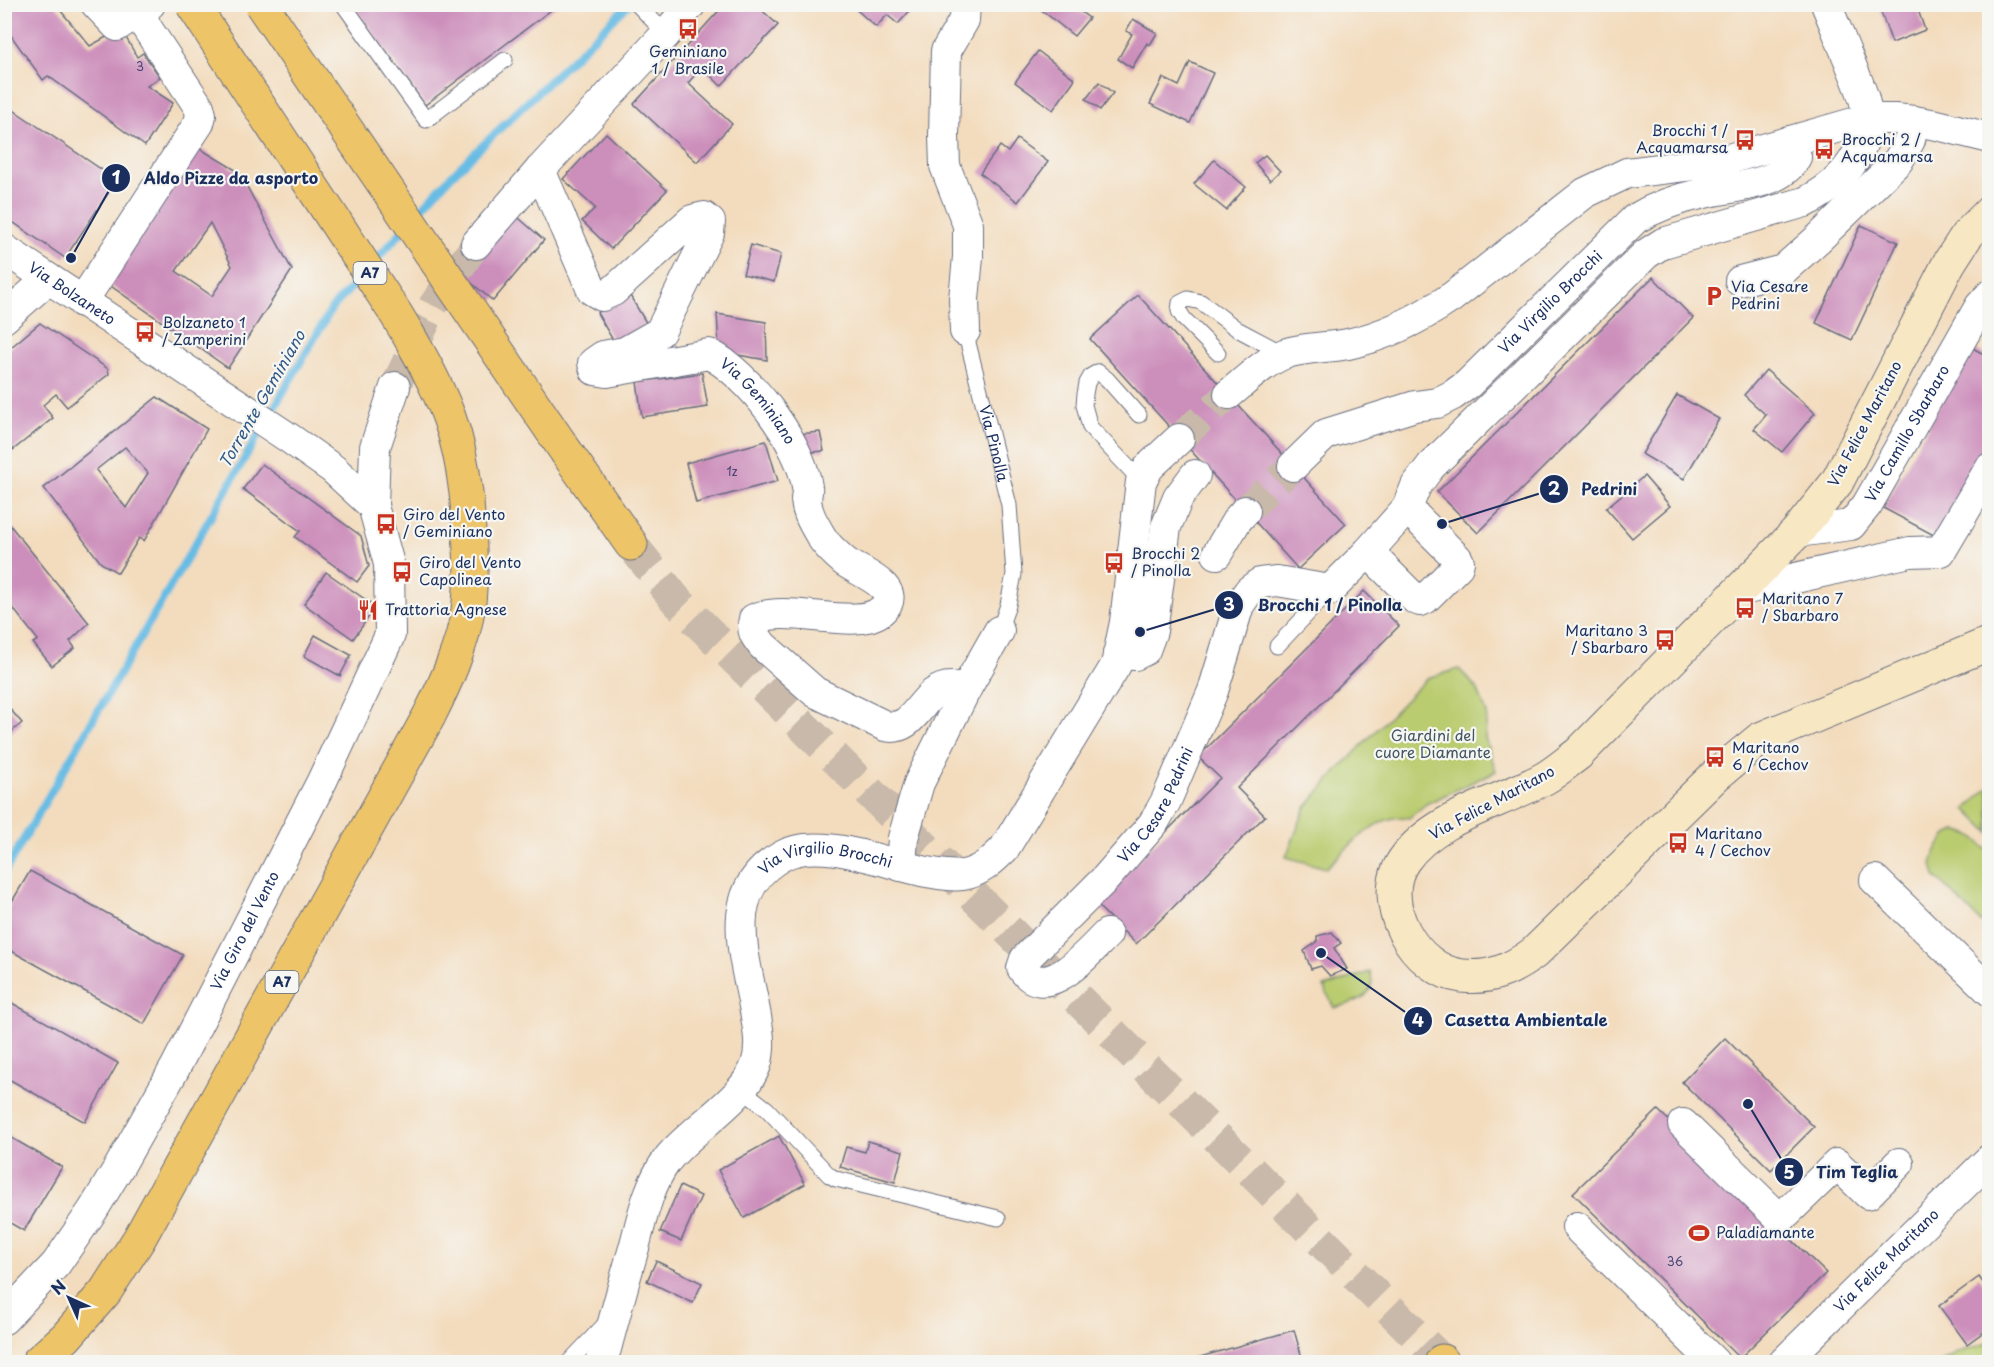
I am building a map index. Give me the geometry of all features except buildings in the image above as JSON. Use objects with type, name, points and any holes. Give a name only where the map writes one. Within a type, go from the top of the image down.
[{"type":"highway","name":"A7","points":[[38,1362],[66,1337],[105,1292],[139,1239],[429,716],[458,649],[468,610],[471,572],[467,496],[449,418],[422,356],[192,4]]},
{"type":"highway","points":[[261,4],[631,544]]},
{"type":"street","points":[[96,4],[117,26],[146,7]]},
{"type":"street","points":[[476,244],[691,4]]},
{"type":"street","name":"Via Pinolla","points":[[964,4],[964,20],[946,51],[944,136],[945,166],[968,225],[964,299],[965,331]]},
{"type":"street","points":[[1330,590],[1407,508],[1416,486],[1431,466],[1646,254],[1663,243],[1805,202],[1818,196],[1836,181],[1859,151],[1866,132],[1867,119],[1865,100],[1826,4]]},
{"type":"street","points":[[82,302],[199,123],[201,115],[199,107],[145,25],[146,7]]},
{"type":"street","points":[[1229,394],[1267,364],[1284,354],[1359,341],[1399,327],[1430,312],[1585,193],[1627,173],[1718,162],[1867,119],[1895,118],[1937,125],[1989,138]]},
{"type":"street","points":[[1740,281],[1783,270],[1818,239],[1898,161],[1910,140],[1914,121]]},
{"type":"street","name":"Via Virgilio Brocchi","points":[[1293,466],[1326,434],[1415,406],[1437,403],[1453,395],[1468,384],[1635,219],[1653,209],[1700,194],[1768,179],[1782,173],[1796,157],[1789,141]]},
{"type":"street","name":"Via Geminiano","points":[[540,170],[592,290],[602,296],[613,291],[692,220],[704,216],[710,222],[709,233],[660,332],[626,352],[603,356],[593,363],[595,370],[607,372],[709,354],[722,361],[739,376],[776,417],[790,443],[807,487],[806,501],[809,515],[824,540],[845,562],[879,582],[888,593],[889,601],[883,609],[873,616],[859,620],[802,614],[762,615],[754,618],[752,628],[755,637],[815,692],[893,728],[903,725],[937,691],[950,686],[966,689]]},
{"type":"street","name":"Via Felice Maritano","points":[[1989,212],[1967,236],[1949,263],[1837,483],[1797,532],[1578,754],[1546,778],[1432,831],[1413,848],[1402,862],[1395,895],[1396,913],[1405,935],[1414,948],[1428,960],[1443,970],[1460,976],[1500,973],[1517,966],[1534,953],[1716,775],[1760,739],[1989,643]]},
{"type":"street","name":"Via Bolzaneto","points":[[4,249],[289,438],[333,469],[373,506]]},
{"type":"street","points":[[4,318],[48,279]]},
{"type":"street","name":"Via Camillo Sbarbaro","points":[[1797,532],[1851,525],[1867,505],[1980,306],[1989,295]]},
{"type":"street","name":"Via Giro del Vento","points":[[4,1319],[56,1264],[93,1210],[175,1068],[322,781],[390,634],[389,564],[373,506],[375,447],[395,387]]},
{"type":"street","points":[[1141,481],[1149,467],[1179,439]]},
{"type":"street","points":[[1738,591],[1910,552],[1941,551],[1989,468]]},
{"type":"street","points":[[1119,654],[1135,655],[1145,650],[1152,631],[1166,527],[1178,498],[1195,475]]},
{"type":"street","name":"Via Virgilio Brocchi","points":[[600,1362],[644,1210],[656,1178],[675,1151],[741,1089],[756,1064],[759,1035],[741,923],[744,899],[756,878],[783,855],[803,848],[815,847],[950,876],[979,870],[992,862],[1004,849],[1116,664],[1125,622],[1141,481]]},
{"type":"street","points":[[1368,552],[1415,599],[1420,601],[1425,599],[1458,566],[1460,562],[1457,558],[1407,508]]},
{"type":"street","points":[[1217,554],[1237,519],[1245,511]]},
{"type":"street","name":"Via Cesare Pedrini","points":[[1107,934],[1064,974],[1037,982],[1028,976],[1023,968],[1025,959],[1106,878],[1153,824],[1166,801],[1213,691],[1239,605],[1249,591],[1260,583],[1277,581],[1330,590]]},
{"type":"street","name":"Via Pinolla","points":[[901,866],[903,838],[919,783],[966,689],[999,631]]},
{"type":"street","points":[[1875,880],[1989,991]]},
{"type":"street","points":[[1683,1124],[1780,1219],[1837,1164],[1868,1194],[1899,1163]]},
{"type":"street","name":"Via Felice Maritano","points":[[1784,1362],[1989,1159]]},
{"type":"street","points":[[1577,1227],[1714,1362]]},
{"type":"lane","points":[[343,4],[426,120],[505,60]]},
{"type":"lane","points":[[641,9],[666,34]]},
{"type":"lane","points":[[1218,353],[1184,319],[1179,311],[1180,303],[1188,299],[1201,302],[1237,329],[1284,354]]},
{"type":"lane","name":"Via Pinolla","points":[[965,331],[1009,505],[1014,574],[1008,605],[999,631]]},
{"type":"lane","points":[[1139,415],[1107,379],[1098,372],[1091,376],[1087,383],[1084,405],[1090,427],[1141,481]]},
{"type":"lane","points":[[1277,646],[1330,590]]},
{"type":"lane","points":[[741,1089],[767,1109],[829,1175],[836,1179],[998,1218]]},
{"type":"lane","name":"Via Virgilio Brocchi","points":[[569,1362],[616,1313]]},
{"type":"green space","name":"Giardini del cuore Diamante","points":[[1459,669],[1477,688],[1487,714],[1485,738],[1496,771],[1426,804],[1409,818],[1397,817],[1374,826],[1326,868],[1286,857],[1305,809],[1337,771],[1427,678]]},
{"type":"green space","points":[[1989,787],[1989,832],[1966,809]]},
{"type":"green space","points":[[1955,831],[1971,835],[1989,852],[1989,930],[1935,876],[1932,864],[1936,850],[1947,835]]},
{"type":"green space","points":[[1370,972],[1372,981],[1368,993],[1356,1001],[1334,1008],[1324,987]]},
{"type":"green space","points":[[1989,1344],[1989,1362],[1940,1362],[1957,1353]]},
{"type":"waterway","name":"Torrente Geminiano","points":[[414,217],[452,175],[629,4]]},
{"type":"waterway","name":"Torrente Geminiano","points":[[372,264],[406,227]]},
{"type":"waterway","name":"Torrente Geminiano","points":[[4,873],[332,308],[362,276]]},
{"type":"tunnel","points":[[395,387],[434,304],[476,244]]},
{"type":"tunnel","points":[[1179,439],[1229,394]]},
{"type":"tunnel","points":[[1245,511],[1293,466]]},
{"type":"tunnel","points":[[631,544],[676,600],[1442,1361]]},
{"type":"place","name":"Geminiano 1 / Brasile","points":[[688,29]]},
{"type":"place","name":"Brocchi 1 / Acquamarsa","points":[[1745,140]]},
{"type":"place","name":"Brocchi 2 / Acquamarsa","points":[[1824,149]]},
{"type":"place","name":"Aldo Pizze da asporto","points":[[71,258]]},
{"type":"place","name":"Via Cesare Pedrini","points":[[1714,296]]},
{"type":"place","name":"Bolzaneto 1 / Zamperini","points":[[145,332]]},
{"type":"place","name":"Giro del Vento / Geminiano","points":[[386,524]]},
{"type":"place","name":"Pedrini","points":[[1442,524]]},
{"type":"place","name":"Brocchi 2 / Pinolla","points":[[1114,563]]},
{"type":"place","name":"Giro del Vento Capolinea","points":[[402,572]]},
{"type":"place","name":"Maritano 7 / Sbarbaro","points":[[1745,608]]},
{"type":"place","name":"Trattoria Agnese","points":[[368,610]]},
{"type":"place","name":"Brocchi 1 / Pinolla","points":[[1140,632]]},
{"type":"place","name":"Maritano 3 / Sbarbaro","points":[[1665,640]]},
{"type":"place","name":"Maritano 6 / Cechov","points":[[1715,757]]},
{"type":"place","name":"Maritano 4 / Cechov","points":[[1678,843]]},
{"type":"place","name":"Casetta Ambientale","points":[[1321,953]]},
{"type":"place","name":"Tim Teglia","points":[[1748,1104]]},
{"type":"place","name":"Paladiamante","points":[[1699,1233]]}]
